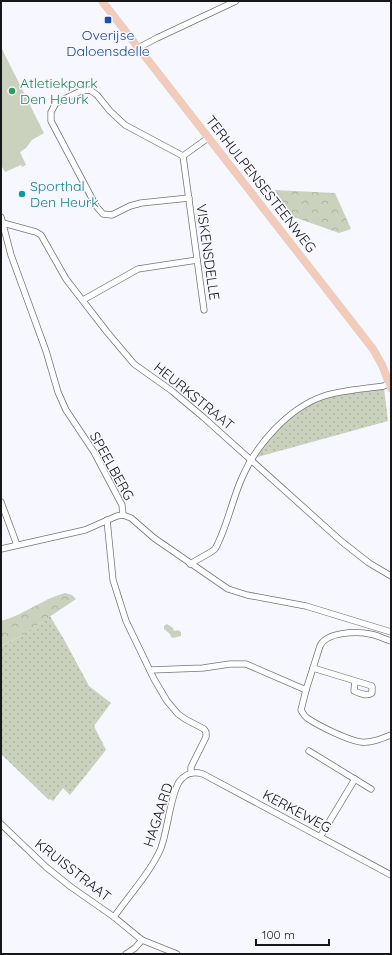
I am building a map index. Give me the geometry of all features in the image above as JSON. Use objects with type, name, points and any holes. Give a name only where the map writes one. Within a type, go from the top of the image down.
[{"type":"main road","name":"TERHULPENSESTEENWEG","points":[[102,1],[373,349],[388,369],[390,384]]},
{"type":"street","points":[[138,48],[223,4],[236,1]]},
{"type":"street","points":[[189,198],[141,203],[130,206],[112,215],[103,214],[96,206],[51,122],[51,112],[56,103],[81,91],[90,90],[97,94],[110,111],[125,125],[183,156],[208,138]]},
{"type":"street","name":"VISKENSDELLE","points":[[183,156],[204,310]]},
{"type":"street","name":"HEURKSTRAAT","points":[[2,220],[41,235],[62,272],[134,364],[172,391],[203,417],[341,541],[369,563],[391,576]]},
{"type":"street","name":"SPEELBERG","points":[[2,220],[12,255],[46,351],[58,392],[66,410],[94,452],[122,505],[123,515],[132,518],[154,538],[219,584],[237,592],[306,606],[391,632]]},
{"type":"street","points":[[83,300],[138,269],[197,260]]},
{"type":"street","points":[[190,564],[212,552],[217,545],[240,482],[251,460],[267,438],[282,423],[310,402],[323,396],[390,384]]},
{"type":"street","points":[[1,502],[18,545]]},
{"type":"street","points":[[1,549],[85,530],[117,516],[123,515]]},
{"type":"street","name":"HAGAARD","points":[[107,520],[115,586],[126,621],[163,695],[172,708],[186,719],[204,729],[206,732],[206,736],[191,767],[191,773],[185,776],[175,790],[164,838],[156,859],[114,917]]},
{"type":"street","points":[[370,634],[372,626]]},
{"type":"street","points":[[378,636],[380,629]]},
{"type":"street","points":[[391,641],[370,634],[352,633],[332,635],[322,641],[301,710],[307,718],[353,741],[372,742],[391,735]]},
{"type":"street","points":[[150,670],[203,668],[230,664],[246,664],[306,690]]},
{"type":"street","points":[[313,668],[355,681]]},
{"type":"street","points":[[309,751],[371,789]]},
{"type":"street","name":"KERKEWEG","points":[[191,773],[197,772],[203,774],[391,875]]},
{"type":"street","points":[[320,837],[355,779]]},
{"type":"street","name":"KRUISSTRAAT","points":[[1,824],[46,867],[71,887],[114,917]]},
{"type":"street","points":[[114,917],[142,940],[177,954]]},
{"type":"street","points":[[126,954],[135,948],[142,940]]},
{"type":"green space","name":"Atletiekpark Den Heurk","points":[[1,49],[44,133],[32,140],[26,148],[20,152],[26,165],[22,167],[21,165],[5,172],[1,165]]},
{"type":"green space","points":[[275,190],[335,193],[351,229],[339,233],[291,216]]},
{"type":"green space","points":[[384,388],[388,421],[254,458],[270,437],[299,410],[327,397]]},
{"type":"green space","points":[[65,593],[72,595],[76,599],[21,636],[1,646],[1,621]]},
{"type":"green space","points":[[50,616],[89,686],[111,703],[94,726],[106,750],[70,795],[63,788],[53,801],[50,799],[49,800],[1,754],[1,646],[21,636]]},
{"type":"green space","points":[[167,624],[173,628],[174,631],[178,630],[181,632],[181,636],[171,637],[170,634],[164,629],[164,626]]},
{"type":"place","name":"Overijse Daloensdelle","points":[[108,20]]},
{"type":"place","name":"Atletiekpark Den Heurk","points":[[12,91]]},
{"type":"place","name":"Sporthal Den Heurk","points":[[22,194]]}]
